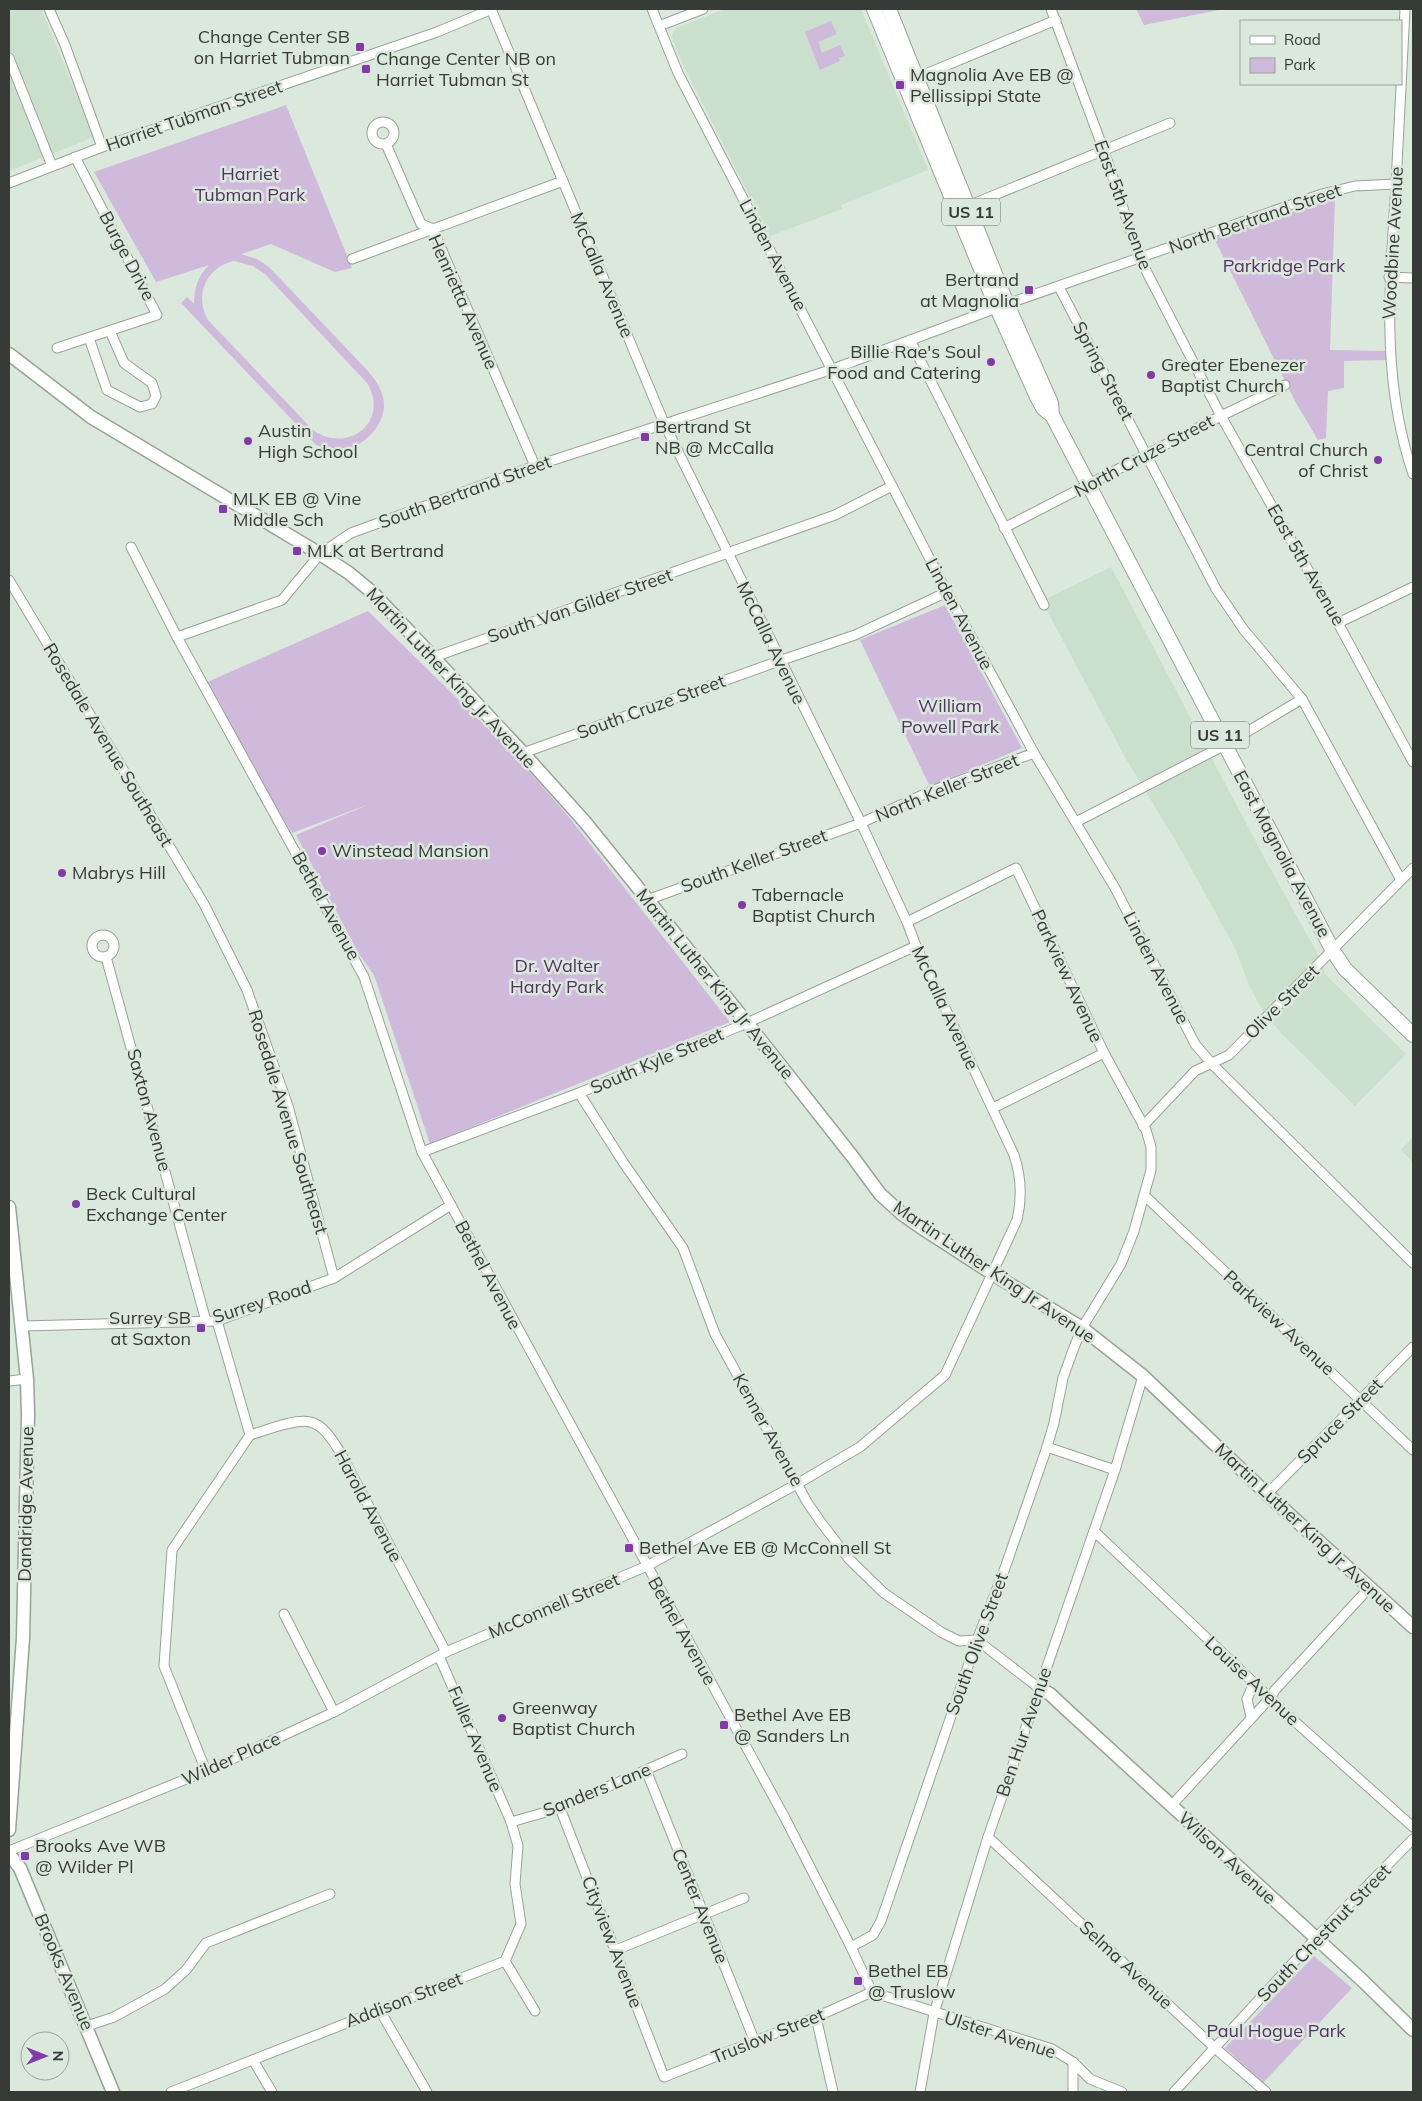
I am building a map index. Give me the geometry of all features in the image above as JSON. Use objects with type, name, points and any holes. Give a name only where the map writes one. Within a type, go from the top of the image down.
[{"type":"main road","name":"East Magnolia Avenue","points":[[874,9],[1002,306],[1043,408],[1052,415],[1333,951],[1345,969],[1413,1035]]},
{"type":"main road","name":"East Magnolia Avenue","points":[[889,9],[968,206],[1002,306]]},
{"type":"main road","name":"Martin Luther King Jr Avenue","points":[[9,354],[91,417],[320,554],[349,573],[373,593],[585,822],[747,1023],[880,1194],[902,1214],[993,1274],[1082,1328],[1143,1376],[1267,1494],[1413,1627]]},
{"type":"main road","name":"Dandridge Avenue","points":[[9,1207],[10,1245],[22,1326],[28,1414],[23,1638],[9,1830]]},
{"type":"main road","name":"Wilson Avenue","points":[[1039,1688],[1050,1694],[1363,1981],[1413,2030]]},
{"type":"main road","name":"Brooks Avenue","points":[[9,1853],[20,1868],[113,2092]]},
{"type":"street","points":[[49,9],[102,147]]},
{"type":"street","name":"Harriet Tubman Street","points":[[9,183],[102,147],[437,32],[492,9]]},
{"type":"street","name":"McCalla Avenue","points":[[492,9],[664,423],[779,660],[861,823],[1017,1162],[1020,1205],[1012,1233],[993,1274]]},
{"type":"street","name":"Linden Avenue","points":[[652,9],[678,73],[947,592],[1034,753],[1115,888],[1191,1037],[1212,1064],[1413,1263]]},
{"type":"street","points":[[660,26],[704,9]]},
{"type":"street","name":"East 5th Avenue","points":[[1051,9],[1104,151],[1140,259],[1221,416],[1338,622],[1413,762]]},
{"type":"street","name":"Woodbine Avenue","points":[[1402,67],[1405,9]]},
{"type":"street","points":[[916,78],[1056,20]]},
{"type":"street","points":[[9,58],[52,166]]},
{"type":"street","name":"Woodbine Avenue","points":[[1401,85],[1388,315],[1392,380],[1403,439],[1413,474]]},
{"type":"street","points":[[968,206],[1170,123]]},
{"type":"street","name":"Henrietta Avenue","points":[[386,144],[421,224],[431,228],[454,277],[535,466]]},
{"type":"street","name":"Burge Drive","points":[[57,348],[157,315],[75,157]]},
{"type":"street","points":[[352,258],[563,181]]},
{"type":"street","name":"North Bertrand Street","points":[[664,423],[832,369],[1002,306],[1322,194],[1354,186],[1396,184]]},
{"type":"street","points":[[1389,277],[1413,278]]},
{"type":"street","name":"Spring Street","points":[[1058,287],[1230,611],[1302,699],[1401,880]]},
{"type":"street","points":[[90,338],[107,390],[140,407],[152,404],[156,396],[152,383],[124,363],[110,330]]},
{"type":"street","points":[[910,340],[1044,605]]},
{"type":"street","name":"North Cruze Street","points":[[1004,528],[1285,385]]},
{"type":"street","name":"South Bertrand Street","points":[[177,637],[282,600],[320,554],[351,533],[535,466],[664,423]]},
{"type":"street","name":"South Van Gilder Street","points":[[434,657],[835,515],[892,486]]},
{"type":"street","name":"Bethel Avenue","points":[[131,547],[177,637],[364,977],[422,1152],[785,1818],[872,1992]]},
{"type":"street","name":"Rosedale Avenue Southeast","points":[[9,580],[204,904],[247,990],[288,1106],[334,1278]]},
{"type":"street","points":[[1338,622],[1413,587]]},
{"type":"street","points":[[779,660],[855,635],[947,592]]},
{"type":"street","name":"South Cruze Street","points":[[523,753],[779,660]]},
{"type":"street","points":[[1076,822],[1225,745],[1302,699]]},
{"type":"street","name":"North Keller Street","points":[[861,823],[929,792],[1034,753]]},
{"type":"street","name":"South Keller Street","points":[[647,900],[861,823]]},
{"type":"street","name":"Parkview Avenue","points":[[907,922],[1016,868],[1104,1053],[1149,1139],[1152,1158],[1145,1196],[1121,1264],[1082,1328]]},
{"type":"street","name":"Olive Street","points":[[1143,1126],[1195,1071],[1229,1055],[1413,868]]},
{"type":"street","name":"South Kyle Street","points":[[422,1152],[579,1093],[747,1023],[916,946]]},
{"type":"street","name":"Saxton Avenue","points":[[106,957],[206,1321]]},
{"type":"street","points":[[993,1108],[1104,1053]]},
{"type":"street","name":"Kenner Avenue","points":[[579,1093],[683,1248],[715,1334],[797,1484],[834,1540],[864,1574],[884,1593],[941,1632],[959,1641],[977,1640]]},
{"type":"street","name":"Parkview Avenue","points":[[1145,1196],[1413,1450]]},
{"type":"street","name":"Surrey Road","points":[[22,1326],[217,1321],[334,1278],[451,1205]]},
{"type":"street","name":"McConnell Street","points":[[443,1654],[647,1566],[797,1484],[860,1447],[944,1375],[993,1274]]},
{"type":"street","points":[[206,1771],[164,1666],[172,1550],[250,1435],[217,1321]]},
{"type":"street","name":"South Olive Street","points":[[851,1947],[873,1935],[881,1921],[977,1640],[1005,1568],[1047,1447],[1064,1378],[1082,1328]]},
{"type":"street","name":"Spruce Street","points":[[1267,1494],[1413,1347]]},
{"type":"street","name":"Ben Hur Avenue","points":[[920,2092],[934,2013],[988,1836],[1115,1470],[1143,1376]]},
{"type":"street","points":[[9,1381],[27,1379]]},
{"type":"street","name":"Harold Avenue","points":[[250,1435],[299,1422],[310,1422],[320,1427],[330,1436],[340,1452],[443,1654]]},
{"type":"street","points":[[1047,1447],[1115,1470]]},
{"type":"street","name":"Louise Avenue","points":[[1094,1532],[1270,1698],[1413,1827]]},
{"type":"street","points":[[1171,1806],[1370,1587]]},
{"type":"street","points":[[284,1614],[334,1712]]},
{"type":"street","points":[[977,1640],[1039,1688]]},
{"type":"street","name":"Wilder Place","points":[[9,1853],[206,1771],[334,1712],[443,1654]]},
{"type":"street","name":"Fuller Avenue","points":[[443,1654],[511,1822]]},
{"type":"street","points":[[1251,1717],[1247,1699],[1254,1683]]},
{"type":"street","name":"Sanders Lane","points":[[511,1822],[560,1808],[682,1754]]},
{"type":"street","name":"Center Avenue","points":[[646,1770],[755,2042]]},
{"type":"street","name":"Cityview Avenue","points":[[560,1808],[664,2076]]},
{"type":"street","points":[[511,1822],[518,1846],[515,1884],[520,1924],[504,1961],[535,2010]]},
{"type":"street","name":"Selma Avenue","points":[[988,1836],[1215,2048],[1266,2092]]},
{"type":"street","name":"South Chestnut Street","points":[[1174,2092],[1315,1939],[1413,1840]]},
{"type":"street","points":[[87,2026],[114,2017],[165,1989],[186,1970],[206,1943],[330,1894]]},
{"type":"street","points":[[616,1950],[744,1898]]},
{"type":"street","name":"Addison Street","points":[[171,2092],[504,1961]]},
{"type":"street","name":"Ulster Avenue","points":[[872,1992],[1052,2049],[1073,2062],[1090,2079],[1122,2092]]},
{"type":"street","name":"Truslow Street","points":[[664,2076],[755,2042],[872,1992]]},
{"type":"street","points":[[379,2009],[427,2092]]},
{"type":"street","points":[[816,2017],[833,2092]]},
{"type":"street","points":[[254,2060],[272,2092]]},
{"type":"street","points":[[1073,2062],[1073,2092]]},
{"type":"shaded area","points":[[9,9],[41,9],[94,137],[9,171]]},
{"type":"shaded area","points":[[725,9],[861,9],[928,170],[841,205],[842,209],[770,236],[682,63],[672,37],[676,28]]},
{"type":"shaded area","points":[[1111,567],[1266,861],[1317,953],[1325,974],[1406,1054],[1355,1106],[1282,1034],[1264,1013],[1250,987],[1234,946],[1181,850],[1126,759],[1042,601]]},
{"type":"shaded area","points":[[1413,1137],[1413,1163],[1401,1150]]},
{"type":"green space","points":[[1136,9],[1224,9],[1144,25]]},
{"type":"green space","points":[[831,21],[837,34],[818,42],[822,53],[840,45],[845,56],[839,58],[840,61],[820,70],[805,32]]},
{"type":"green space","name":"Harriet Tubman Park","points":[[286,105],[352,268],[335,272],[271,244],[241,254],[257,259],[269,267],[373,377],[383,396],[384,407],[378,425],[372,433],[357,445],[338,451],[329,450],[315,444],[181,303],[187,297],[194,304],[197,283],[209,265],[156,282],[94,172]],"holes":[[[234,261],[253,266],[265,274],[367,383],[373,397],[373,409],[370,421],[363,430],[353,436],[341,438],[328,437],[314,431],[208,320],[202,302],[205,284],[210,276],[216,269]]]},
{"type":"green space","name":"Parkridge Park","points":[[1335,200],[1330,350],[1385,351],[1386,360],[1344,361],[1344,388],[1328,391],[1326,438],[1318,440],[1296,403],[1214,238],[1325,201]]},
{"type":"green space","name":"William Powell Park","points":[[945,605],[1022,748],[930,787],[860,640]]},
{"type":"green space","name":"Dr. Walter Hardy Park","points":[[368,611],[513,753],[568,816],[730,1022],[430,1144],[374,975],[359,954],[296,835],[372,803],[292,833],[203,684]]},
{"type":"green space","name":"Paul Hogue Park","points":[[1314,1956],[1352,1988],[1263,2083],[1225,2048]]},
{"type":"place","name":"Change Center SB on Harriet Tubman","points":[[360,47]]},
{"type":"place","name":"Change Center NB on Harriet Tubman St","points":[[366,69]]},
{"type":"place","name":"Magnolia Ave EB @ Pellissippi State","points":[[900,85]]},
{"type":"place","name":"Bertrand at Magnolia","points":[[1029,290]]},
{"type":"place","name":"Billie Rae's Soul Food and Catering","points":[[991,362]]},
{"type":"place","name":"Greater Ebenezer Baptist Church","points":[[1151,375]]},
{"type":"place","name":"Bertrand St NB @ McCalla","points":[[645,437]]},
{"type":"place","name":"Austin High School","points":[[248,441]]},
{"type":"place","name":"Central Church of Christ","points":[[1378,460]]},
{"type":"place","name":"MLK EB @ Vine Middle Sch","points":[[223,509]]},
{"type":"place","name":"MLK at Bertrand","points":[[297,551]]},
{"type":"place","name":"Winstead Mansion","points":[[322,851]]},
{"type":"place","name":"Mabrys Hill","points":[[62,873]]},
{"type":"place","name":"Tabernacle Baptist Church","points":[[742,905]]},
{"type":"place","name":"Beck Cultural Exchange Center","points":[[76,1204]]},
{"type":"place","name":"Surrey SB at Saxton","points":[[201,1328]]},
{"type":"place","name":"Bethel Ave EB @ McConnell St","points":[[629,1548]]},
{"type":"place","name":"Greenway Baptist Church","points":[[502,1718]]},
{"type":"place","name":"Bethel Ave EB @ Sanders Ln","points":[[724,1725]]},
{"type":"place","name":"Brooks Ave WB @ Wilder Pl","points":[[25,1856]]},
{"type":"place","name":"Bethel EB @ Truslow","points":[[858,1981]]}]
